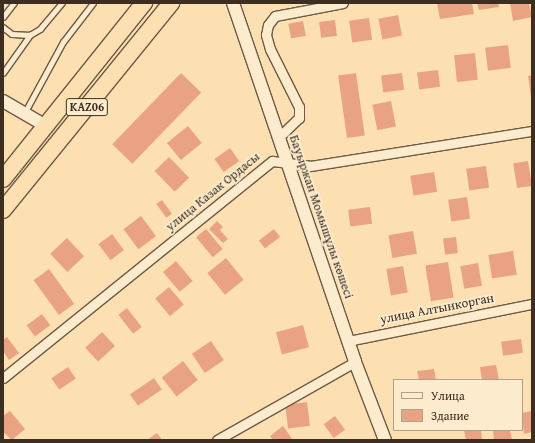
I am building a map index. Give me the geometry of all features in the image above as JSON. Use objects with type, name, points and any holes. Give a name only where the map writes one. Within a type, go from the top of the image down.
[{"type":"highway","name":"KАZ06","points":[[3,179],[144,3]]},
{"type":"highway","name":"KАZ06","points":[[3,210],[170,3]]},
{"type":"street","name":"Бауыржан Момышұлы көшесі","points":[[233,3],[355,362],[385,440]]},
{"type":"street","points":[[279,137],[299,118],[299,107],[270,49],[266,35],[268,25],[275,16],[343,3]]},
{"type":"street","points":[[3,101],[46,126]]},
{"type":"street","name":"улица Казак Ордасы","points":[[3,378],[272,161],[310,166],[532,131]]},
{"type":"street","name":"улица Алтынкорган","points":[[348,341],[532,304]]},
{"type":"street","points":[[217,440],[355,362]]},
{"type":"lane","points":[[3,17],[14,3]]},
{"type":"lane","points":[[3,73],[30,36],[40,29],[62,3]]},
{"type":"lane","points":[[24,113],[63,42],[93,3]]},
{"type":"lane","points":[[3,27],[12,34],[30,36]]},
{"type":"building","points":[[437,3],[472,3],[474,14],[440,19]]},
{"type":"building","points":[[477,3],[498,3],[499,7],[479,10]]},
{"type":"building","points":[[510,3],[529,3],[532,17],[513,21]]},
{"type":"building","points":[[398,15],[402,36],[382,39],[378,19]]},
{"type":"building","points":[[369,18],[372,40],[352,43],[349,21]]},
{"type":"building","points":[[335,20],[337,36],[321,38],[319,22]]},
{"type":"building","points":[[303,21],[306,36],[291,39],[288,24]]},
{"type":"building","points":[[508,45],[511,68],[488,71],[485,48]]},
{"type":"building","points":[[475,53],[478,80],[457,82],[454,55]]},
{"type":"building","points":[[438,70],[440,87],[419,89],[417,73]]},
{"type":"building","points":[[181,73],[201,92],[132,164],[112,144]]},
{"type":"building","points":[[356,73],[365,135],[347,138],[338,76]]},
{"type":"building","points":[[402,73],[404,90],[383,92],[381,76]]},
{"type":"building","points":[[532,75],[532,97],[531,97],[528,76]]},
{"type":"building","points":[[391,101],[396,127],[377,130],[372,105]]},
{"type":"building","points":[[188,126],[202,143],[181,160],[167,143]]},
{"type":"building","points":[[230,148],[239,161],[224,172],[214,159]]},
{"type":"building","points":[[169,157],[189,178],[175,192],[155,171]]},
{"type":"building","points":[[528,161],[532,186],[517,188],[513,163]]},
{"type":"building","points":[[486,166],[489,188],[469,191],[466,169]]},
{"type":"building","points":[[434,172],[437,192],[413,196],[410,176]]},
{"type":"building","points":[[467,197],[470,219],[451,221],[448,200]]},
{"type":"building","points":[[162,200],[172,214],[166,218],[156,204]]},
{"type":"building","points":[[370,207],[372,224],[350,227],[348,210]]},
{"type":"building","points":[[141,216],[156,236],[138,249],[123,229]]},
{"type":"building","points":[[217,221],[223,227],[220,230],[228,239],[223,243],[209,229]]},
{"type":"building","points":[[206,229],[223,249],[213,257],[196,237]]},
{"type":"building","points":[[274,229],[280,237],[265,248],[259,240]]},
{"type":"building","points":[[413,231],[417,254],[392,258],[388,235]]},
{"type":"building","points":[[112,234],[124,250],[110,260],[98,244]]},
{"type":"building","points":[[456,237],[458,253],[445,254],[443,239]]},
{"type":"building","points":[[67,238],[84,256],[67,272],[50,254]]},
{"type":"building","points":[[513,251],[517,275],[492,279],[488,255]]},
{"type":"building","points":[[226,258],[244,280],[225,295],[207,273]]},
{"type":"building","points":[[176,261],[193,281],[180,292],[163,272]]},
{"type":"building","points":[[448,262],[454,298],[431,301],[425,266]]},
{"type":"building","points":[[478,263],[482,286],[464,289],[460,266]]},
{"type":"building","points":[[403,266],[408,293],[391,296],[386,269]]},
{"type":"building","points":[[49,269],[74,304],[59,315],[34,280]]},
{"type":"building","points":[[169,287],[184,305],[170,316],[155,299]]},
{"type":"building","points":[[127,308],[142,327],[133,334],[118,315]]},
{"type":"building","points":[[42,314],[50,325],[35,336],[27,325]]},
{"type":"building","points":[[303,325],[309,347],[282,354],[276,332]]},
{"type":"building","points":[[102,332],[115,346],[98,362],[85,348]]},
{"type":"building","points":[[7,337],[19,353],[9,360],[3,351],[3,340]]},
{"type":"building","points":[[521,339],[523,353],[503,356],[501,342]]},
{"type":"building","points":[[211,341],[224,360],[205,373],[192,354]]},
{"type":"building","points":[[183,361],[198,380],[176,397],[162,378]]},
{"type":"building","points":[[496,365],[499,379],[482,379],[480,367]]},
{"type":"building","points":[[68,367],[76,379],[59,390],[51,378]]},
{"type":"building","points":[[434,369],[436,379],[419,379],[417,371]]},
{"type":"building","points":[[154,378],[162,390],[138,406],[130,394]]},
{"type":"building","points":[[307,402],[310,426],[288,429],[285,405]]},
{"type":"building","points":[[10,411],[25,429],[12,440],[3,432],[3,416]]},
{"type":"building","points":[[532,411],[532,432],[524,434],[523,424],[523,413]]},
{"type":"building","points":[[335,416],[345,430],[334,438],[324,424]]},
{"type":"building","points":[[283,426],[293,440],[273,440],[270,436]]},
{"type":"building","points":[[464,431],[481,431],[482,440],[466,440]]},
{"type":"building","points":[[493,431],[510,431],[512,440],[494,440]]},
{"type":"building","points":[[157,433],[162,440],[147,440]]}]
